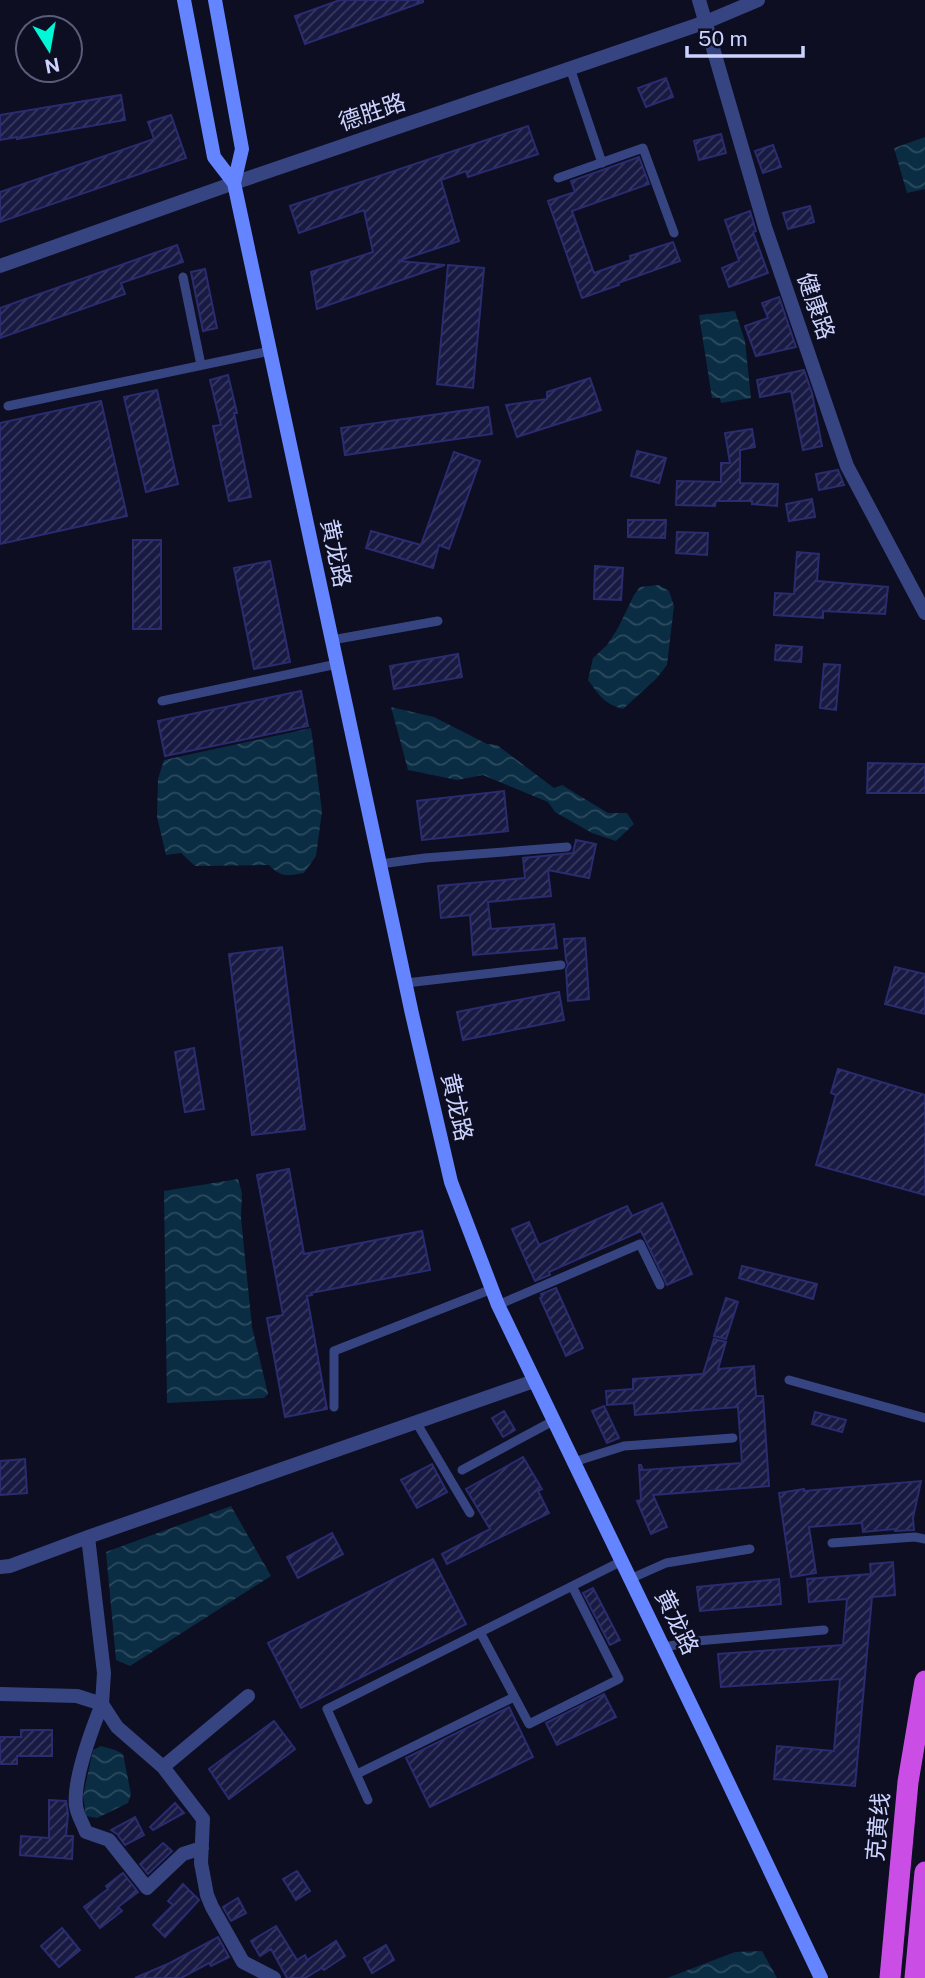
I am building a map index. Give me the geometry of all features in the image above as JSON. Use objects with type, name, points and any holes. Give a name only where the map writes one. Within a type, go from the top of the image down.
[{"type":"highway","name":"克黄线","points":[[890,1978],[908,1782],[925,1681]]},
{"type":"highway","points":[[919,1971],[925,1872]]},
{"type":"main road","name":"黄龙路","points":[[184,0],[214,157],[234,183]]},
{"type":"main road","name":"黄龙路","points":[[215,0],[242,149],[234,183],[451,1182],[498,1305],[821,1978]]},
{"type":"street","name":"健康路","points":[[699,0],[765,227],[847,466],[925,613]]},
{"type":"street","name":"德胜路","points":[[0,266],[706,22],[758,0]]},
{"type":"street","points":[[0,1567],[10,1566],[534,1381]]},
{"type":"street","points":[[88,1537],[104,1673],[102,1704],[89,1738],[78,1780],[76,1806],[86,1832],[109,1840],[147,1888],[183,1854],[202,1849]]},
{"type":"street","points":[[0,1694],[77,1696],[102,1704],[117,1727],[163,1767],[203,1819],[201,1863],[206,1895],[212,1907],[243,1962],[274,1978]]},
{"type":"street","points":[[163,1767],[248,1696]]},
{"type":"lane","points":[[570,68],[602,163]]},
{"type":"lane","points":[[558,178],[643,148],[674,233]]},
{"type":"lane","points":[[183,277],[201,365]]},
{"type":"lane","points":[[8,406],[270,351]]},
{"type":"lane","points":[[332,640],[438,621]]},
{"type":"lane","points":[[162,701],[337,664]]},
{"type":"lane","points":[[380,864],[567,846]]},
{"type":"lane","points":[[406,984],[561,965]]},
{"type":"lane","points":[[498,1305],[639,1244],[660,1285]]},
{"type":"lane","points":[[334,1407],[334,1351],[492,1289]]},
{"type":"lane","points":[[789,1380],[925,1418]]},
{"type":"lane","points":[[462,1470],[553,1421]]},
{"type":"lane","points":[[416,1422],[470,1513]]},
{"type":"lane","points":[[573,1462],[624,1446],[733,1438]]},
{"type":"lane","points":[[832,1543],[915,1537],[925,1539]]},
{"type":"lane","points":[[630,1579],[666,1563],[750,1549]]},
{"type":"lane","points":[[368,1800],[327,1709],[622,1561]]},
{"type":"lane","points":[[480,1632],[529,1724],[619,1679],[572,1586]]},
{"type":"lane","points":[[664,1647],[696,1641],[824,1630]]},
{"type":"lane","points":[[357,1774],[514,1697]]},
{"type":"water","points":[[925,137],[925,189],[907,193],[894,148]]},
{"type":"water","points":[[735,311],[745,341],[751,398],[721,403],[720,398],[712,398],[699,315]]},
{"type":"water","points":[[659,585],[669,591],[674,606],[667,665],[656,679],[623,709],[616,707],[603,698],[588,680],[593,658],[607,645],[640,587]]},
{"type":"water","points":[[391,707],[434,717],[487,744],[497,745],[554,788],[562,785],[608,813],[627,813],[634,824],[616,841],[592,833],[555,812],[548,802],[483,775],[457,780],[408,770]]},
{"type":"water","points":[[311,728],[322,811],[316,856],[304,873],[285,875],[269,865],[195,866],[181,853],[166,855],[157,817],[158,779],[164,760]]},
{"type":"water","points":[[238,1179],[242,1193],[241,1218],[252,1327],[268,1394],[264,1398],[167,1403],[164,1191]]},
{"type":"water","points":[[231,1506],[271,1576],[130,1666],[116,1660],[106,1552]]},
{"type":"water","points":[[101,1746],[123,1754],[131,1794],[128,1803],[97,1818],[86,1816],[83,1796],[93,1750]]},
{"type":"water","points":[[762,1951],[777,1978],[667,1978],[735,1952]]},
{"type":"building","points":[[340,0],[423,2],[305,44],[295,16]]},
{"type":"building","points":[[666,78],[673,97],[646,107],[638,88]]},
{"type":"building","points":[[121,95],[125,120],[0,140],[0,115]]},
{"type":"building","points":[[171,115],[186,158],[0,222],[0,192],[154,139],[148,122]]},
{"type":"building","points":[[528,126],[538,154],[468,177],[466,171],[441,180],[459,241],[398,261],[445,265],[317,309],[311,272],[373,252],[364,210],[299,233],[290,206]]},
{"type":"building","points":[[721,134],[726,153],[699,160],[694,141]]},
{"type":"building","points":[[773,145],[781,167],[763,173],[755,151]]},
{"type":"building","points":[[639,157],[649,184],[572,211],[594,273],[631,260],[630,256],[673,242],[680,261],[582,298],[548,201],[575,192],[571,181]]},
{"type":"building","points":[[810,206],[814,222],[788,229],[783,213]]},
{"type":"building","points":[[750,211],[756,231],[753,232],[768,273],[729,287],[722,268],[739,261],[725,220]]},
{"type":"building","points":[[177,245],[183,262],[121,283],[125,294],[0,338],[0,308]]},
{"type":"building","points":[[448,265],[484,268],[473,388],[437,384]]},
{"type":"building","points":[[205,269],[217,328],[203,331],[191,272]]},
{"type":"building","points":[[779,297],[796,347],[756,356],[745,326],[768,318],[762,303]]},
{"type":"building","points":[[804,370],[812,393],[822,446],[803,450],[791,391],[760,397],[757,380]]},
{"type":"building","points":[[228,375],[251,497],[229,501],[213,426],[221,425],[210,380]]},
{"type":"building","points":[[590,378],[601,410],[517,437],[506,405],[547,399],[547,392]]},
{"type":"building","points":[[157,390],[178,484],[146,492],[124,397]]},
{"type":"building","points":[[101,401],[127,516],[0,544],[0,423]]},
{"type":"building","points":[[488,407],[492,434],[345,455],[341,428]]},
{"type":"building","points":[[752,429],[755,447],[740,450],[740,483],[778,484],[777,506],[752,504],[752,501],[716,501],[715,506],[676,505],[677,481],[721,482],[721,463],[730,463],[725,433]]},
{"type":"building","points":[[637,451],[666,458],[659,483],[631,476]]},
{"type":"building","points":[[454,452],[480,461],[449,549],[439,545],[433,568],[366,548],[371,531],[421,545]]},
{"type":"building","points":[[838,470],[844,485],[819,490],[816,474]]},
{"type":"building","points":[[812,499],[815,517],[789,521],[786,504]]},
{"type":"building","points":[[628,520],[666,520],[665,538],[628,537]]},
{"type":"building","points":[[677,532],[708,533],[707,555],[676,553]]},
{"type":"building","points":[[133,540],[161,540],[161,629],[133,629]]},
{"type":"building","points":[[797,552],[819,554],[817,581],[888,587],[885,614],[823,611],[823,618],[774,615],[775,593],[794,594]]},
{"type":"building","points":[[270,561],[290,662],[254,669],[234,568]]},
{"type":"building","points":[[595,566],[623,568],[621,600],[594,599]]},
{"type":"building","points":[[776,645],[802,647],[801,662],[775,660]]},
{"type":"building","points":[[458,654],[462,677],[394,689],[390,666]]},
{"type":"building","points":[[824,664],[840,665],[836,710],[820,708]]},
{"type":"building","points":[[301,691],[308,726],[165,756],[158,721]]},
{"type":"building","points":[[868,763],[925,764],[925,793],[867,793]]},
{"type":"building","points":[[504,791],[508,831],[422,840],[417,801]]},
{"type":"building","points":[[576,840],[596,844],[589,878],[548,870],[551,896],[488,902],[491,929],[554,924],[557,948],[473,955],[470,915],[441,918],[438,886],[525,878],[523,858],[573,853]]},
{"type":"building","points":[[585,938],[589,999],[568,1001],[568,965],[564,939]]},
{"type":"building","points":[[282,947],[305,1129],[252,1135],[229,954]]},
{"type":"building","points":[[895,967],[925,974],[925,1014],[885,1004]]},
{"type":"building","points":[[559,992],[564,1020],[463,1040],[457,1012]]},
{"type":"building","points":[[194,1048],[204,1109],[185,1112],[175,1052]]},
{"type":"building","points":[[838,1069],[925,1095],[925,1195],[816,1165],[836,1095],[831,1093]]},
{"type":"building","points":[[289,1169],[304,1254],[422,1231],[430,1270],[311,1293],[312,1295],[307,1296],[327,1409],[285,1417],[267,1318],[283,1315],[257,1175]]},
{"type":"building","points":[[662,1203],[692,1274],[667,1285],[641,1231],[549,1272],[550,1275],[535,1281],[512,1229],[529,1222],[539,1245],[627,1206],[632,1216]]},
{"type":"building","points":[[742,1266],[817,1284],[813,1299],[739,1278]]},
{"type":"building","points":[[556,1288],[583,1348],[566,1356],[540,1298],[541,1294]]},
{"type":"building","points":[[726,1298],[738,1302],[726,1339],[714,1336]]},
{"type":"building","points":[[714,1339],[726,1342],[718,1369],[754,1366],[756,1396],[763,1396],[769,1486],[653,1495],[667,1527],[651,1534],[637,1501],[641,1500],[639,1465],[643,1470],[742,1463],[738,1407],[635,1415],[634,1403],[607,1405],[606,1391],[633,1389],[633,1379],[703,1374]]},
{"type":"building","points":[[604,1406],[619,1438],[607,1443],[592,1411]]},
{"type":"building","points":[[504,1411],[515,1430],[503,1437],[492,1418]]},
{"type":"building","points":[[815,1412],[846,1420],[842,1432],[812,1424]]},
{"type":"building","points":[[523,1457],[542,1489],[538,1491],[549,1513],[447,1564],[442,1554],[490,1529],[466,1489]]},
{"type":"building","points":[[25,1459],[27,1493],[0,1495],[0,1461]]},
{"type":"building","points":[[432,1464],[447,1492],[417,1508],[401,1480]]},
{"type":"building","points":[[921,1481],[913,1518],[914,1530],[863,1532],[862,1523],[809,1527],[816,1573],[791,1577],[779,1493]]},
{"type":"building","points":[[332,1533],[343,1554],[298,1578],[287,1557]]},
{"type":"building","points":[[433,1559],[466,1624],[301,1708],[268,1643]]},
{"type":"building","points":[[893,1562],[895,1595],[872,1597],[855,1786],[774,1779],[777,1746],[834,1751],[840,1679],[721,1687],[718,1654],[843,1645],[847,1599],[809,1602],[807,1579],[871,1574],[870,1564]]},
{"type":"building","points":[[779,1579],[781,1604],[700,1611],[697,1587]]},
{"type":"building","points":[[593,1588],[620,1640],[610,1645],[583,1593]]},
{"type":"building","points":[[604,1694],[616,1717],[557,1745],[546,1723]]},
{"type":"building","points":[[509,1707],[533,1757],[430,1807],[406,1758]]},
{"type":"building","points":[[274,1721],[295,1749],[229,1799],[209,1769]]},
{"type":"building","points":[[21,1730],[52,1730],[52,1756],[17,1756],[17,1764],[0,1764],[0,1737],[21,1737]]},
{"type":"building","points":[[49,1800],[66,1801],[66,1836],[73,1836],[72,1859],[20,1855],[21,1836],[49,1838]]},
{"type":"building","points":[[175,1803],[184,1813],[153,1830],[150,1827]]},
{"type":"building","points":[[135,1817],[144,1835],[125,1845],[111,1830]]},
{"type":"building","points":[[163,1843],[172,1851],[148,1874],[140,1864]]},
{"type":"building","points":[[297,1871],[310,1891],[296,1900],[283,1879]]},
{"type":"building","points":[[123,1873],[138,1892],[118,1907],[122,1911],[100,1928],[84,1907],[108,1889],[106,1886]]},
{"type":"building","points":[[183,1884],[199,1900],[165,1937],[153,1925],[173,1905],[168,1901]]},
{"type":"building","points":[[238,1898],[246,1913],[231,1921],[223,1907]]},
{"type":"building","points":[[276,1926],[297,1960],[305,1955],[307,1960],[336,1941],[345,1956],[324,1970],[322,1968],[305,1978],[287,1978],[271,1949],[260,1956],[251,1941]]},
{"type":"building","points":[[62,1928],[80,1950],[59,1967],[41,1946]]},
{"type":"building","points":[[218,1937],[229,1957],[211,1966],[209,1963],[181,1978],[135,1978],[170,1963]]},
{"type":"building","points":[[386,1945],[394,1960],[372,1973],[364,1958]]}]
